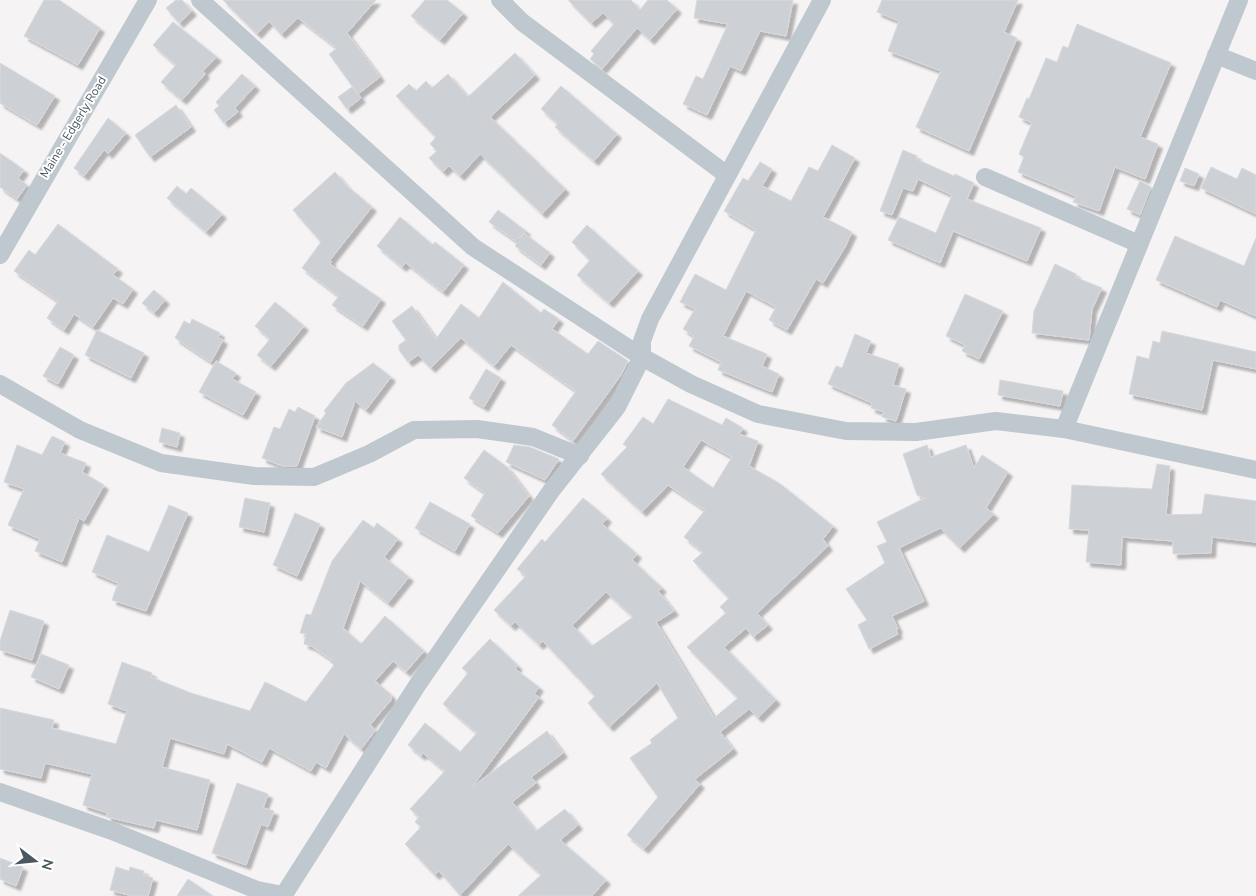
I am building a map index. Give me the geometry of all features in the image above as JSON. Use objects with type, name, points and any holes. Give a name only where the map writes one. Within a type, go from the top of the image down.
[{"type":"street","name":"Maine - Edgerly Road","points":[[0,256],[148,0]]},
{"type":"street","points":[[200,0],[473,247],[642,357],[691,384],[758,414],[846,431],[916,432],[996,421],[1064,429],[1256,470]]},
{"type":"street","points":[[500,0],[522,22],[727,175]]},
{"type":"street","points":[[0,792],[112,831],[257,890],[283,896],[418,684],[551,491],[617,407],[642,357],[642,341],[650,319],[822,0]]},
{"type":"street","points":[[1064,429],[1239,0]]},
{"type":"street","points":[[1216,56],[1256,71]]},
{"type":"street","points":[[985,177],[1139,244]]},
{"type":"street","points":[[0,384],[80,430],[161,463],[254,476],[314,477],[369,454],[414,430],[477,429],[533,437],[580,456]]},
{"type":"building","points":[[44,0],[59,0],[100,28],[78,65],[24,36]]},
{"type":"building","points":[[176,0],[182,0],[192,11],[179,23],[166,8]]},
{"type":"building","points":[[223,0],[376,0],[347,33],[380,77],[358,94],[329,54],[337,48],[298,18],[281,34],[269,21],[257,34]]},
{"type":"building","points":[[425,0],[447,0],[463,13],[440,40],[411,16]]},
{"type":"building","points":[[568,0],[631,0],[640,10],[648,0],[667,0],[677,9],[650,40],[637,28],[602,69],[590,59],[594,54],[591,51],[614,24],[603,13],[591,23]]},
{"type":"building","points":[[697,0],[793,0],[786,36],[760,31],[741,71],[730,66],[707,115],[683,104],[696,76],[703,79],[728,24],[694,18]]},
{"type":"building","points":[[882,0],[1018,0],[1004,32],[1017,38],[969,151],[916,127],[941,71],[888,51],[899,21],[877,12]]},
{"type":"building","points":[[173,22],[217,57],[203,71],[205,74],[182,100],[161,82],[176,65],[153,45]]},
{"type":"building","points":[[1077,24],[1171,63],[1140,137],[1158,144],[1145,179],[1115,167],[1099,211],[1073,202],[1076,196],[1018,172],[1024,157],[1019,154],[1032,123],[1019,117],[1027,98],[1029,99],[1046,58],[1057,62],[1063,46],[1068,48]]},
{"type":"building","points":[[515,53],[535,75],[490,117],[565,189],[542,214],[480,154],[460,176],[449,166],[443,172],[429,158],[437,151],[430,144],[436,137],[396,96],[409,84],[416,91],[426,81],[432,88],[448,74],[468,97]]},
{"type":"building","points":[[0,63],[55,96],[37,125],[0,103]]},
{"type":"building","points":[[242,74],[255,86],[235,108],[238,112],[224,123],[214,110],[219,106],[216,102]]},
{"type":"building","points":[[561,86],[617,134],[594,161],[555,127],[558,124],[541,109]]},
{"type":"building","points":[[352,87],[361,98],[347,109],[338,97]]},
{"type":"building","points":[[176,105],[191,127],[150,157],[135,135]]},
{"type":"building","points":[[108,118],[126,133],[108,154],[104,150],[84,176],[74,168]]},
{"type":"building","points":[[832,145],[855,158],[823,217],[852,232],[845,247],[823,283],[816,279],[787,330],[769,320],[776,307],[746,291],[723,336],[767,354],[762,366],[779,374],[772,392],[718,370],[721,362],[689,346],[694,336],[683,329],[695,309],[680,302],[695,274],[726,290],[756,230],[724,211],[743,178],[748,181],[760,162],[772,169],[762,186],[791,201],[809,167],[818,171]]},
{"type":"building","points":[[903,150],[917,156],[916,159],[974,183],[967,199],[1041,228],[1027,261],[953,231],[940,263],[888,240],[899,217],[936,233],[952,195],[918,179],[913,191],[903,188],[892,215],[880,211]]},
{"type":"building","points":[[0,153],[24,170],[18,178],[27,185],[17,199],[0,187]]},
{"type":"building","points":[[1211,167],[1237,179],[1242,168],[1256,175],[1256,214],[1201,188]]},
{"type":"building","points":[[1185,168],[1199,174],[1194,186],[1180,181]]},
{"type":"building","points":[[335,172],[347,186],[372,207],[330,260],[332,262],[330,264],[381,299],[363,326],[332,305],[339,296],[302,268],[321,242],[293,210]]},
{"type":"building","points":[[1140,181],[1151,187],[1140,215],[1127,209]]},
{"type":"building","points":[[177,186],[186,194],[191,188],[222,214],[206,232],[167,198]]},
{"type":"building","points":[[498,210],[526,231],[516,241],[489,222]]},
{"type":"building","points":[[400,217],[433,245],[435,242],[464,265],[443,292],[406,263],[402,267],[377,246]]},
{"type":"building","points":[[58,224],[118,269],[113,275],[133,289],[123,304],[113,298],[93,327],[74,314],[64,330],[47,318],[58,301],[14,271],[29,250],[35,255]]},
{"type":"building","points":[[587,225],[638,271],[609,303],[577,275],[590,260],[572,242]]},
{"type":"building","points":[[524,233],[550,253],[541,265],[515,246]]},
{"type":"building","points":[[1175,236],[1244,266],[1256,238],[1256,316],[1220,300],[1217,307],[1156,280]]},
{"type":"building","points":[[1055,264],[1076,274],[1075,277],[1102,288],[1092,309],[1089,340],[1032,333],[1034,311]]},
{"type":"building","points":[[503,282],[541,313],[544,309],[559,319],[552,329],[588,354],[598,341],[628,361],[621,375],[573,441],[552,425],[576,391],[511,345],[494,366],[461,338],[431,368],[418,355],[408,362],[399,350],[399,345],[406,340],[392,321],[412,306],[436,339],[461,304],[479,318]]},
{"type":"building","points":[[154,290],[165,300],[154,313],[142,303]]},
{"type":"building","points":[[965,294],[1003,311],[979,359],[962,351],[965,345],[946,336]]},
{"type":"building","points":[[275,302],[304,326],[271,366],[257,355],[270,339],[255,326]]},
{"type":"building","points":[[192,319],[220,333],[218,337],[223,340],[211,362],[175,338],[184,321],[190,324]]},
{"type":"building","points":[[97,330],[144,353],[131,378],[85,355]]},
{"type":"building","points":[[1162,331],[1256,352],[1256,369],[1213,360],[1202,410],[1129,394],[1137,356],[1149,359],[1153,341],[1160,343]]},
{"type":"building","points":[[855,334],[871,341],[866,353],[899,364],[893,385],[906,389],[896,421],[882,417],[884,412],[871,408],[872,403],[828,384],[836,366],[842,368]]},
{"type":"building","points":[[60,347],[74,355],[58,384],[43,376]]},
{"type":"building","points":[[216,361],[236,373],[232,379],[256,392],[243,415],[199,392]]},
{"type":"building","points":[[373,363],[391,377],[366,410],[355,401],[342,437],[316,427],[326,413],[324,411],[346,383]]},
{"type":"building","points":[[486,369],[501,378],[484,407],[469,398]]},
{"type":"building","points":[[1000,380],[1063,391],[1060,406],[998,395]]},
{"type":"building","points":[[668,399],[722,425],[726,418],[743,428],[739,434],[758,441],[749,466],[779,483],[833,526],[823,539],[828,546],[757,613],[768,625],[753,637],[746,628],[724,647],[776,700],[758,718],[749,709],[720,732],[733,749],[695,779],[700,784],[644,849],[627,835],[658,797],[630,758],[652,743],[650,740],[678,718],[657,683],[609,727],[588,703],[595,696],[543,641],[539,645],[515,622],[511,626],[494,610],[526,576],[517,569],[542,539],[545,542],[583,498],[607,518],[602,524],[637,554],[632,560],[662,588],[658,591],[674,611],[656,622],[714,718],[738,698],[687,647],[726,613],[720,607],[729,598],[693,561],[703,552],[684,537],[705,510],[668,485],[642,512],[601,474],[627,447],[623,444],[643,417],[653,424]],"holes":[[[701,440],[732,457],[713,488],[683,467]],[[606,592],[633,617],[592,646],[572,625]]]},
{"type":"building","points":[[298,407],[315,416],[297,466],[282,466],[262,458],[274,427],[280,429],[289,409],[295,412]]},
{"type":"building","points":[[162,428],[180,433],[177,447],[159,442]]},
{"type":"building","points":[[52,436],[65,442],[60,453],[86,463],[82,472],[104,485],[84,521],[79,518],[62,562],[35,551],[40,539],[8,525],[24,489],[4,482],[17,445],[42,455]]},
{"type":"building","points":[[514,445],[530,447],[559,459],[545,480],[506,462]]},
{"type":"building","points":[[927,445],[931,457],[966,445],[974,468],[982,455],[1008,472],[986,508],[994,514],[960,548],[940,528],[899,548],[924,601],[892,616],[898,629],[896,630],[898,634],[869,649],[858,625],[867,620],[846,589],[885,563],[877,546],[887,542],[877,522],[925,498],[917,495],[903,454]]},
{"type":"building","points":[[484,450],[507,467],[529,496],[498,533],[471,516],[485,493],[464,478]]},
{"type":"building","points":[[1157,464],[1170,466],[1166,515],[1202,514],[1205,494],[1256,501],[1256,542],[1212,537],[1211,553],[1173,554],[1173,541],[1122,537],[1121,565],[1086,562],[1089,530],[1069,529],[1072,485],[1152,489]]},
{"type":"building","points":[[245,498],[270,503],[264,532],[239,527]]},
{"type":"building","points":[[430,502],[470,524],[455,551],[415,528]]},
{"type":"building","points":[[169,505],[188,513],[146,611],[112,600],[118,583],[92,572],[107,535],[149,552]]},
{"type":"building","points":[[295,513],[320,524],[297,576],[273,565]]},
{"type":"building","points":[[363,520],[374,528],[377,523],[398,539],[384,557],[409,577],[388,603],[360,581],[343,628],[361,644],[385,616],[424,651],[406,672],[393,661],[375,681],[391,695],[391,700],[370,725],[376,730],[361,749],[344,734],[326,768],[316,762],[311,771],[269,748],[262,762],[227,744],[224,754],[170,738],[162,767],[210,780],[197,830],[156,820],[154,828],[107,817],[107,813],[83,805],[92,774],[45,763],[41,778],[0,769],[0,708],[54,720],[52,728],[116,744],[127,711],[108,704],[122,662],[152,673],[151,677],[191,693],[250,711],[265,682],[306,702],[334,665],[330,662],[332,660],[311,646],[304,644],[306,634],[300,633],[306,614],[311,615],[332,561]]},
{"type":"building","points":[[10,610],[44,621],[32,660],[0,650],[0,641]]},
{"type":"building","points":[[490,639],[518,666],[515,669],[539,687],[534,694],[539,697],[472,787],[547,731],[563,753],[531,777],[536,783],[512,802],[536,831],[565,809],[578,825],[560,840],[606,880],[592,896],[518,896],[541,875],[508,844],[460,895],[439,871],[435,875],[405,844],[421,827],[415,822],[419,817],[410,809],[445,771],[423,753],[421,756],[408,745],[425,723],[460,752],[477,733],[443,704],[468,673],[462,668]]},
{"type":"building","points":[[41,654],[69,665],[59,689],[31,677]]},
{"type":"building","points":[[237,783],[268,794],[263,808],[274,811],[268,827],[261,824],[246,865],[212,853]]},
{"type":"building","points":[[0,858],[23,867],[16,886],[0,879]]},
{"type":"building","points":[[116,867],[129,871],[130,867],[144,871],[143,875],[153,878],[148,896],[132,896],[110,890]]},
{"type":"building","points":[[188,879],[213,896],[177,896]]}]
